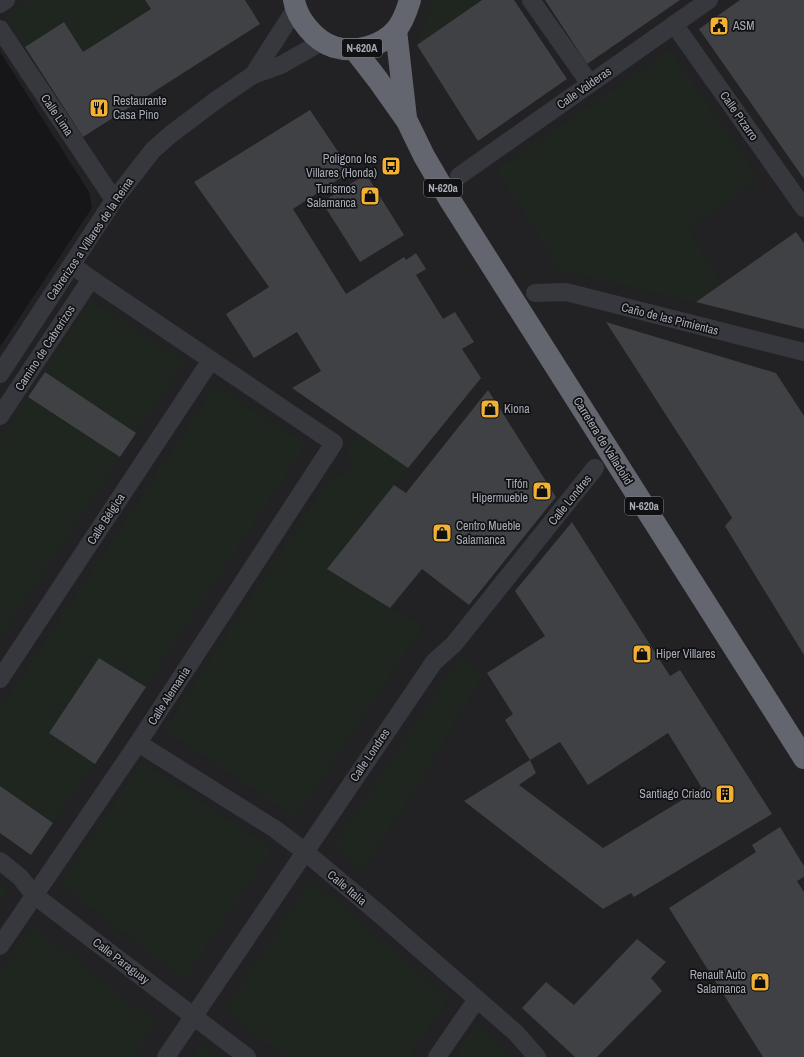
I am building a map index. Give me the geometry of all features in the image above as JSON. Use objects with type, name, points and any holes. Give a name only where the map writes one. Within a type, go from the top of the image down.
[{"type":"highway","name":"N-620A","points":[[294,3],[299,17],[306,26],[323,41],[334,47],[354,49],[372,46],[384,40],[396,30],[405,14],[410,0]]},
{"type":"highway","name":"Carretera de Valladolid","points":[[396,30],[407,121]]},
{"type":"highway","name":"Carretera de Valladolid","points":[[354,49],[407,121],[424,156],[448,197],[804,758]]},
{"type":"street","points":[[0,4],[6,0]]},
{"type":"street","points":[[531,0],[590,84]]},
{"type":"street","name":"Calle Valderas","points":[[459,176],[709,0]]},
{"type":"street","name":"Cabrerizos a Villares de la Reina","points":[[253,75],[294,3]]},
{"type":"street","name":"Calle Pizarro","points":[[674,24],[804,208]]},
{"type":"street","name":"Calle Lima","points":[[0,29],[114,200]]},
{"type":"street","name":"Cabrerizos a Villares de la Reina","points":[[0,374],[114,200],[153,150],[170,135],[215,101],[253,75],[281,65],[323,41]]},
{"type":"street","points":[[72,265],[211,360]]},
{"type":"street","name":"Camino de Cabrerizos","points":[[0,416],[91,279]]},
{"type":"street","name":"Caño de las Pimientas","points":[[534,293],[566,292],[804,352]]},
{"type":"street","name":"Calle Alemania","points":[[0,946],[138,743],[334,443],[211,360]]},
{"type":"street","name":"Calle Bélgica","points":[[0,679],[211,360]]},
{"type":"street","name":"Calle Londres","points":[[166,1057],[434,662],[454,644],[596,468]]},
{"type":"street","name":"Calle Italia","points":[[138,743],[275,829],[377,912],[477,999],[516,1033],[537,1057]]},
{"type":"street","name":"Calle Paraguay","points":[[0,861],[20,877],[34,895],[247,1057]]},
{"type":"street","points":[[437,1057],[477,999]]},
{"type":"shaded area","points":[[0,0],[804,0],[804,1057],[0,1057],[0,347],[92,208],[89,192],[0,52]]},
{"type":"shaded area","points":[[31,0],[145,0],[151,9],[83,52],[64,22],[25,47],[6,16]]},
{"type":"shaded area","points":[[432,0],[482,0],[417,45],[416,43],[426,22]]},
{"type":"shaded area","points":[[670,50],[759,179],[687,228],[722,284],[696,302],[560,270],[497,170]]},
{"type":"shaded area","points":[[91,301],[184,361],[136,433],[45,372]]},
{"type":"shaded area","points":[[216,385],[306,445],[146,687],[99,658],[95,764],[53,823],[0,786],[0,709]]},
{"type":"shaded area","points":[[28,397],[120,457],[0,638],[0,439]]},
{"type":"shaded area","points":[[359,434],[408,468],[328,569],[390,608],[423,626],[296,818],[164,730],[334,472],[343,477],[354,460],[345,455]]},
{"type":"shaded area","points":[[461,655],[483,674],[427,771],[362,871],[333,847]]},
{"type":"shaded area","points":[[142,762],[272,849],[185,980],[60,884]]},
{"type":"shaded area","points":[[311,880],[449,998],[409,1057],[285,1057],[224,1010]]},
{"type":"shaded area","points":[[0,886],[8,893],[0,905]]},
{"type":"shaded area","points":[[32,926],[156,1023],[134,1057],[0,1057],[0,975]]},
{"type":"shaded area","points":[[478,1023],[501,1044],[512,1057],[455,1057]]},
{"type":"shaded area","points":[[201,1043],[219,1057],[192,1057]]},
{"type":"building","points":[[145,0],[245,0],[260,24],[83,137],[25,47],[64,22],[83,52],[151,9]]},
{"type":"building","points":[[482,0],[514,0],[567,79],[478,141],[417,45]]},
{"type":"building","points":[[545,0],[680,0],[587,64]]},
{"type":"building","points":[[740,0],[804,0],[804,179],[699,29]]},
{"type":"building","points":[[310,110],[351,171],[293,209],[346,294],[404,257],[406,260],[416,253],[426,269],[416,275],[443,319],[455,312],[474,342],[462,349],[481,378],[408,468],[292,388],[321,371],[297,332],[254,358],[226,314],[269,287],[194,182]]},
{"type":"building","points":[[366,174],[404,235],[360,262],[322,202]]},
{"type":"building","points":[[796,232],[804,243],[804,329],[696,302]]},
{"type":"building","points":[[606,322],[776,373],[804,416],[804,655],[725,526],[732,518]]},
{"type":"building","points":[[45,372],[136,433],[120,457],[28,397]]},
{"type":"building","name":"Centro Mueble Salamanca","points":[[488,390],[556,497],[469,605],[422,569],[390,608],[327,569],[394,485],[406,493]]},
{"type":"building","points":[[572,522],[670,676],[680,670],[772,814],[634,897],[631,893],[603,909],[464,801],[530,760],[505,720],[513,714],[487,673],[545,636],[515,591]],"holes":[[[668,733],[702,788],[603,848],[519,785],[536,773],[530,760],[560,742],[588,785]]]},
{"type":"building","points":[[99,658],[146,687],[95,764],[49,733]]},
{"type":"building","points":[[0,786],[53,823],[31,855],[0,833]]},
{"type":"building","name":"Renault Auto Salamanca","points":[[780,827],[804,866],[804,877],[797,881],[804,892],[804,1057],[763,1057],[669,908],[756,852],[752,845]]},
{"type":"building","points":[[637,939],[666,962],[651,978],[662,991],[597,1057],[575,1057],[522,1008],[546,982],[574,1005]]},
{"type":"place","name":"ASM","points":[[719,26]]},
{"type":"place","name":"Restaurante Casa Pino","points":[[99,108]]},
{"type":"place","name":"Polígono los Villares (Honda)","points":[[391,166]]},
{"type":"place","name":"Turismos Salamanca","points":[[370,196]]},
{"type":"place","name":"Kiona","points":[[490,409]]},
{"type":"place","name":"Tifón Hipermueble","points":[[542,491]]},
{"type":"place","name":"Centro Mueble Salamanca","points":[[442,533]]},
{"type":"place","name":"Hiper Villares","points":[[642,654]]},
{"type":"place","name":"Santiago Criado","points":[[725,794]]},
{"type":"place","name":"Renault Auto Salamanca","points":[[760,982]]}]
